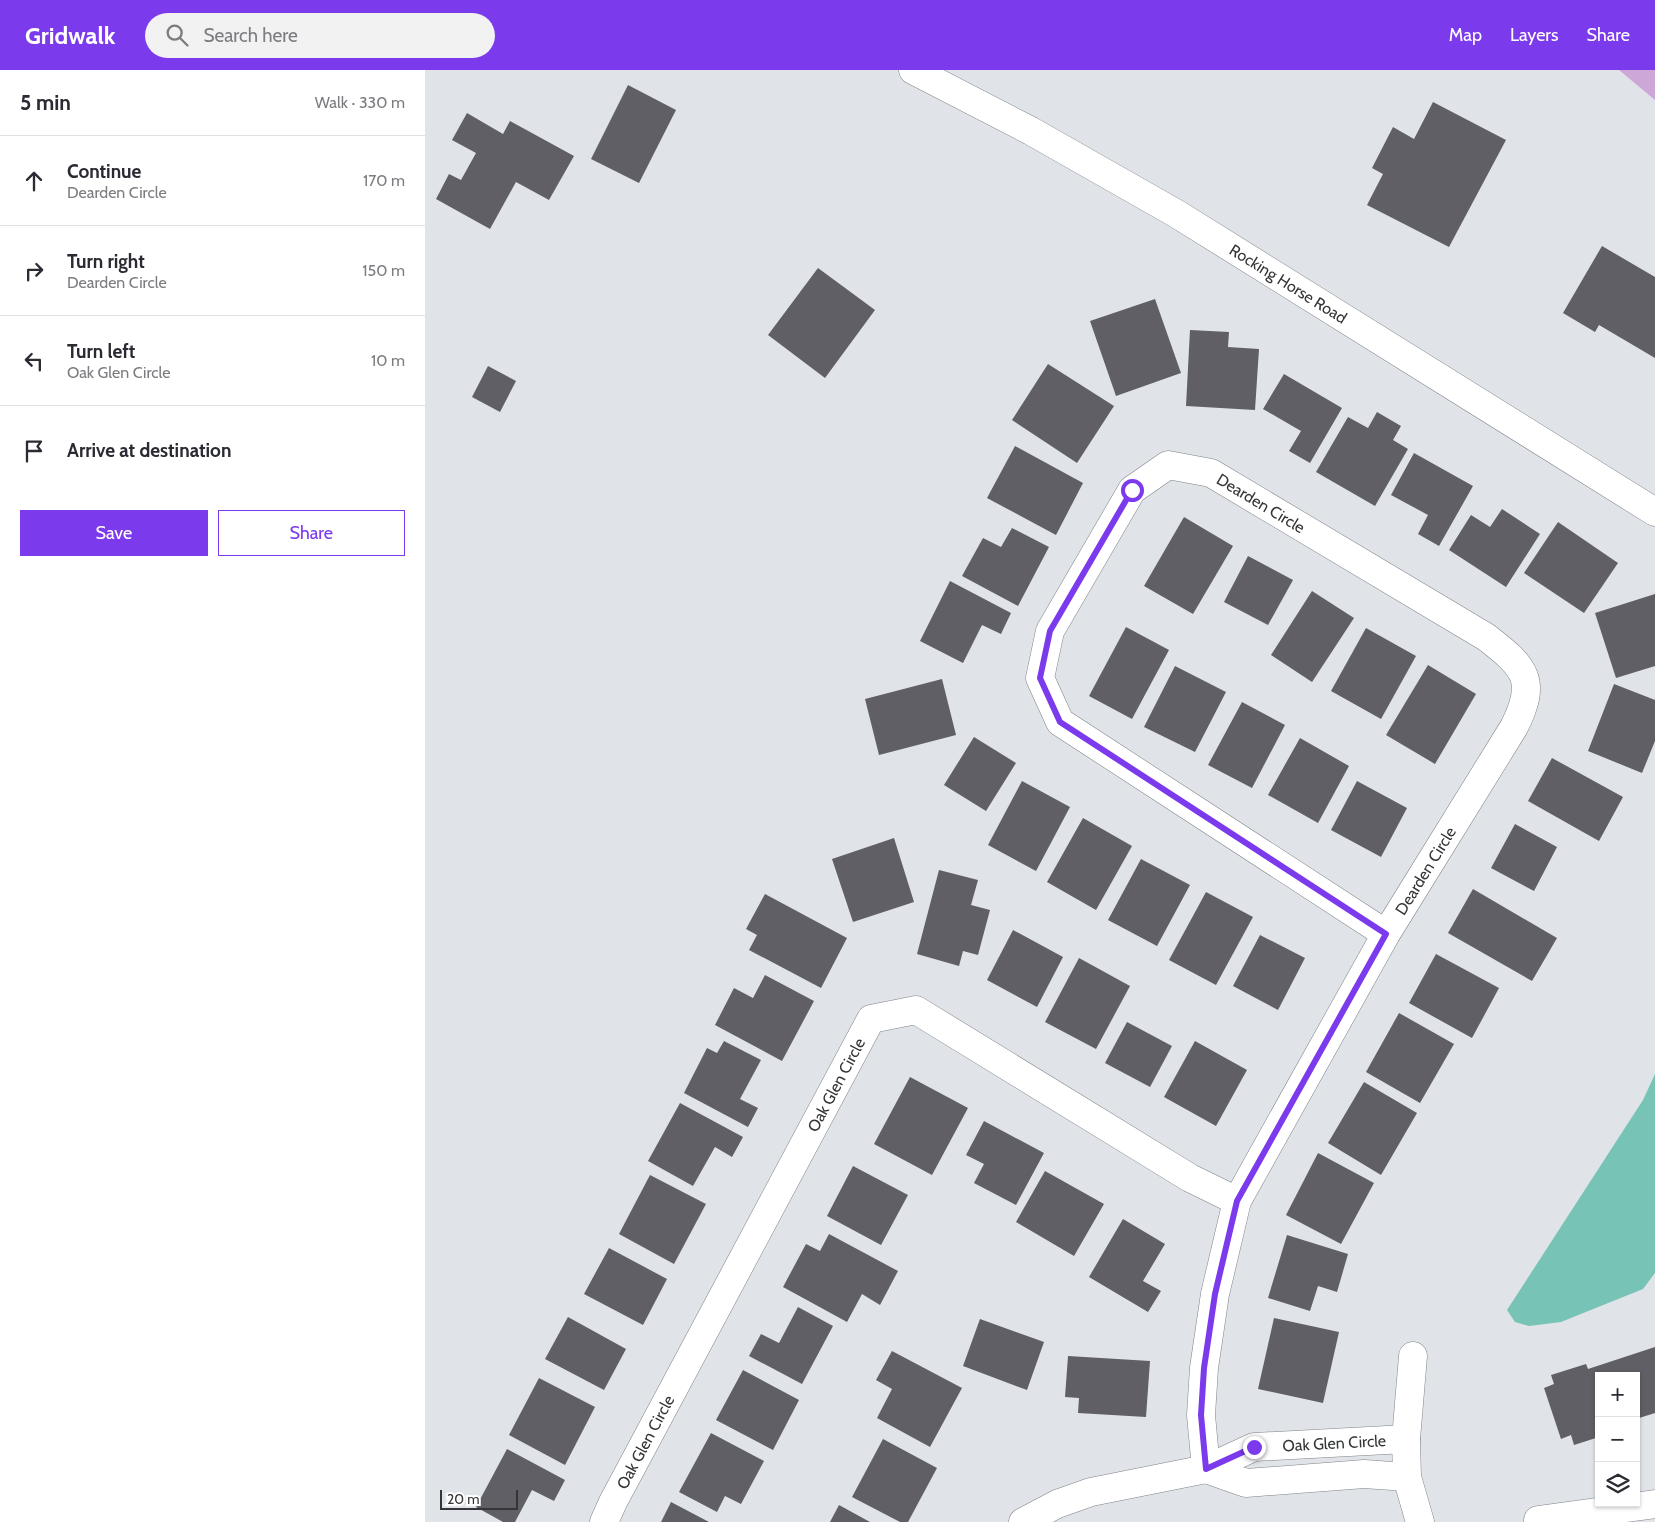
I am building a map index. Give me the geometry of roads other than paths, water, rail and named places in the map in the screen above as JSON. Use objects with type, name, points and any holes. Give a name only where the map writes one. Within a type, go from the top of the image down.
[{"type":"street","name":"Rocking Horse Road","points":[[913,70],[1031,131],[1177,214],[1655,512]]},
{"type":"street","name":"Dearden Circle","points":[[1206,1469],[1201,1415],[1204,1368],[1215,1294],[1237,1201],[1386,934],[1514,727],[1523,708],[1527,690],[1526,677],[1505,651],[1486,637],[1211,473],[1168,465],[1132,490],[1050,631],[1040,678],[1060,722],[1386,934]]},
{"type":"street","name":"Oak Glen Circle","points":[[604,1522],[871,1019],[916,1010],[1190,1178],[1237,1201]]},
{"type":"street","points":[[1413,1356],[1406,1440],[1407,1477],[1419,1522]]},
{"type":"street","name":"Oak Glen Circle","points":[[1023,1522],[1057,1504],[1091,1492],[1206,1469],[1254,1447],[1406,1440]]},
{"type":"street","name":"Oak Glen Circle","points":[[1206,1469],[1246,1483],[1365,1474],[1407,1477]]},
{"type":"street","points":[[1538,1520],[1655,1504]]}]
